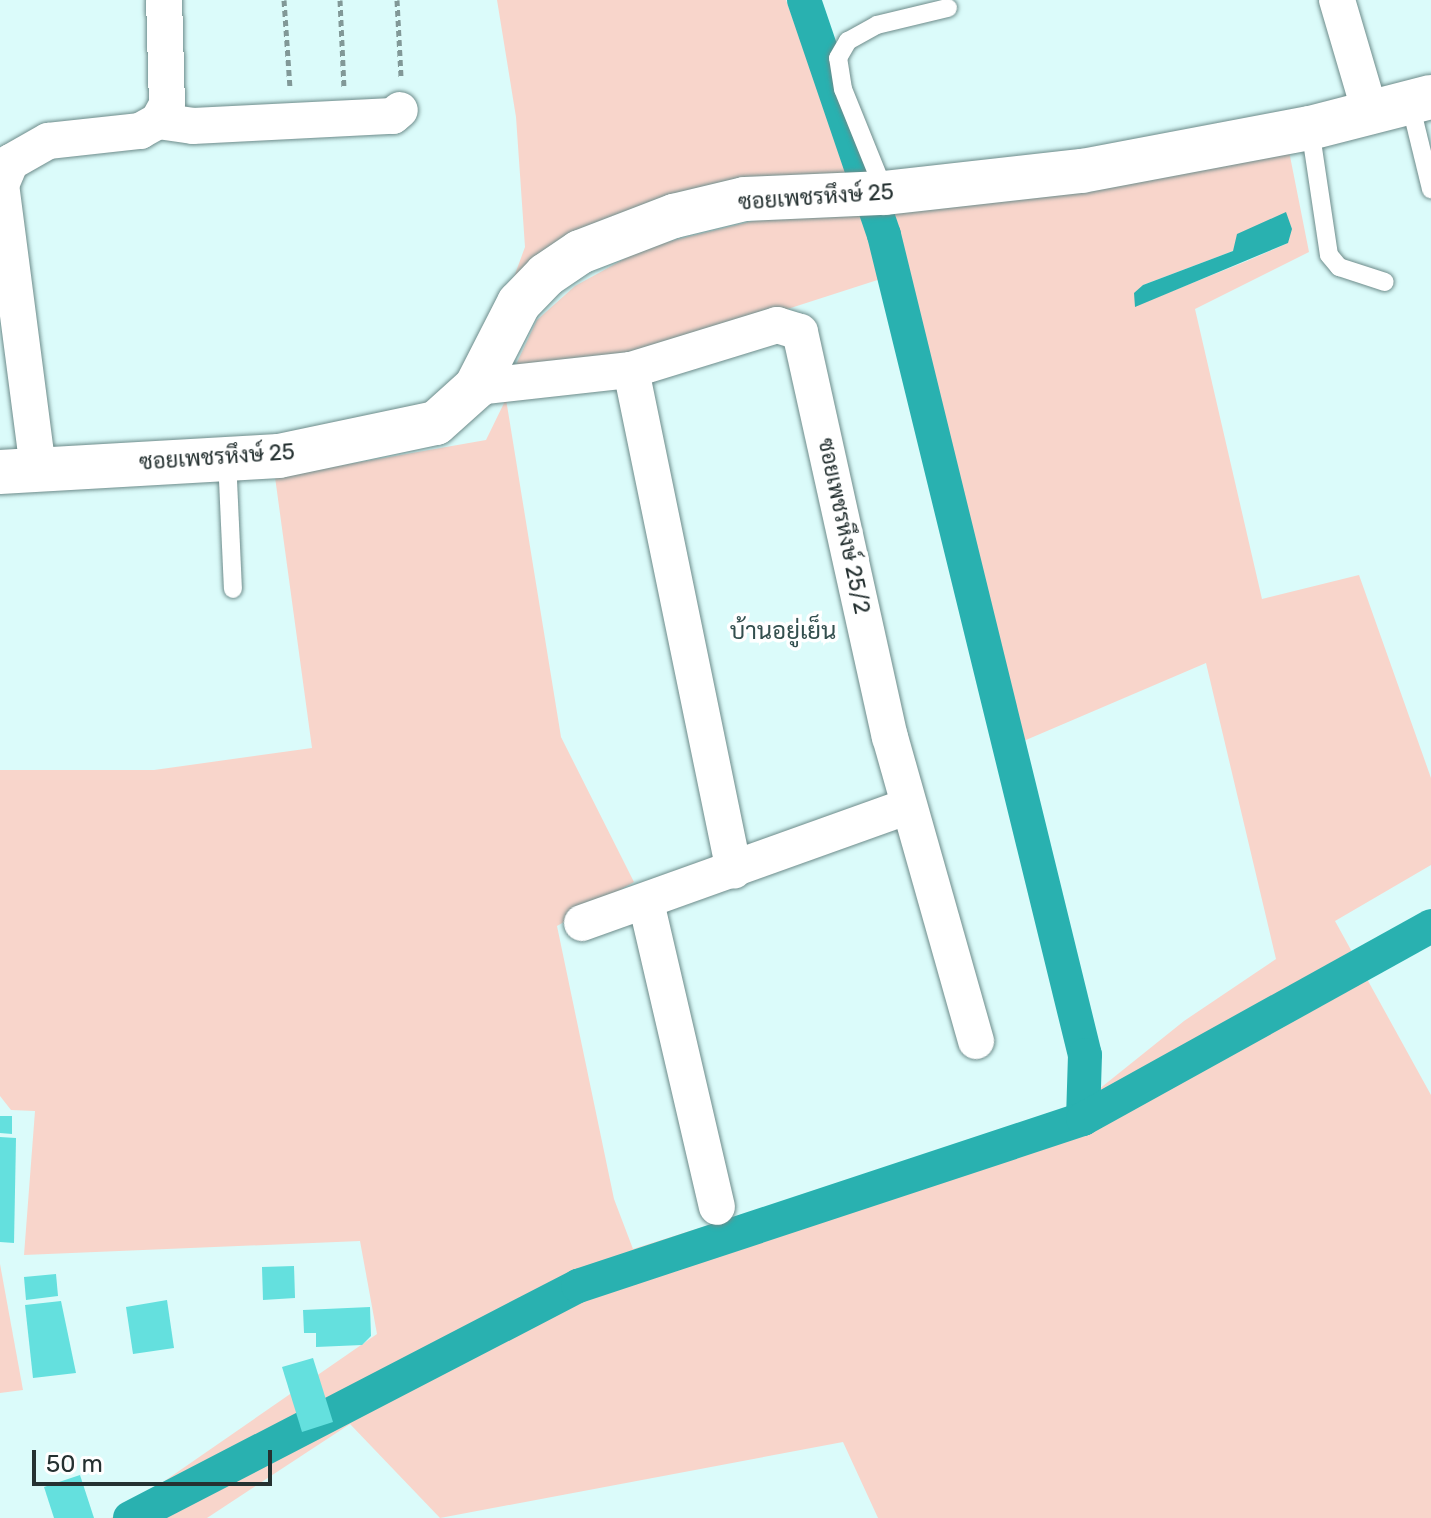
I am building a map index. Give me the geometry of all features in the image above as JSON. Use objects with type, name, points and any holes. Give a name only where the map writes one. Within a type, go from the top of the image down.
[{"type":"street","points":[[19,470],[1,185],[11,162],[48,141],[140,131],[158,121],[167,105],[164,0]]},
{"type":"street","points":[[1337,0],[1404,104]]},
{"type":"street","name":"ซอยเพชรหึงษ์ 25","points":[[19,470],[227,458],[396,436],[436,423],[476,387],[519,303],[580,252],[674,216],[745,199],[885,193],[1082,171],[1310,128],[1404,104]]},
{"type":"street","points":[[158,121],[193,126],[292,118],[393,116],[400,110]]},
{"type":"street","name":"ซอยเพชรหึงษ์ 25/2","points":[[476,387],[631,370],[777,325],[800,332],[908,806],[976,1041]]},
{"type":"street","points":[[631,370],[734,871]]},
{"type":"street","points":[[582,923],[734,871],[908,806]]},
{"type":"street","points":[[646,902],[717,1207]]},
{"type":"lane","points":[[885,193],[843,89],[838,58],[848,41],[877,25],[948,8]]},
{"type":"lane","points":[[1404,104],[1431,189]]},
{"type":"lane","points":[[1310,128],[1329,255],[1339,267],[1385,282]]},
{"type":"lane","points":[[227,458],[233,589]]},
{"type":"path","points":[[284,0],[292,118]]},
{"type":"path","points":[[340,0],[346,117]]},
{"type":"path","points":[[397,0],[400,110]]},
{"type":"shaded area","points":[[497,0],[786,0],[849,175],[514,277],[525,247],[516,117]]},
{"type":"shaded area","points":[[1289,151],[1309,252],[1195,309],[1262,599],[1359,575],[1431,778],[1431,865],[1335,921],[1431,1095],[1431,1518],[878,1518],[843,1442],[440,1518],[350,1424],[207,1518],[111,1518],[377,1334],[360,1241],[24,1255],[35,1111],[11,1110],[0,1096],[0,770],[154,770],[312,748],[275,477],[486,440],[506,399],[561,737],[634,882],[557,926],[614,1199],[633,1249],[1073,1110],[1184,1021],[1276,959],[1206,663],[1014,745],[890,212]],"holes":[[[1288,243],[1135,306],[1143,285],[1233,251]]]},
{"type":"shaded area","points":[[839,200],[863,217],[893,275],[657,351],[512,373],[537,320],[575,286],[646,247]]},
{"type":"shaded area","points":[[0,1264],[23,1390],[0,1393]]},
{"type":"water","points":[[1286,212],[1292,229],[1288,243],[1135,307],[1134,293],[1143,285],[1233,251],[1237,234]]},
{"type":"building","points":[[0,1116],[12,1116],[12,1134],[0,1133]]},
{"type":"building","points":[[0,1137],[16,1138],[14,1243],[0,1242]]},
{"type":"building","points":[[294,1266],[295,1298],[263,1300],[262,1267]]},
{"type":"building","points":[[56,1274],[58,1296],[26,1300],[24,1277]]},
{"type":"building","points":[[167,1300],[174,1348],[133,1354],[126,1307]]},
{"type":"building","points":[[61,1301],[76,1373],[33,1378],[25,1305]]},
{"type":"building","points":[[370,1307],[371,1336],[362,1345],[316,1347],[316,1333],[304,1333],[303,1310]]},
{"type":"building","points":[[313,1358],[333,1422],[302,1432],[282,1367]]},
{"type":"building","points":[[80,1475],[94,1518],[54,1518],[44,1487]]},
{"type":"waterway","points":[[804,0],[884,235],[1085,1055],[1083,1119]]},
{"type":"waterway","points":[[130,1518],[578,1286],[1083,1119],[1431,926]]},
{"type":"district","name":"บ้านอยู่เย็น","points":[[783,632]]}]
